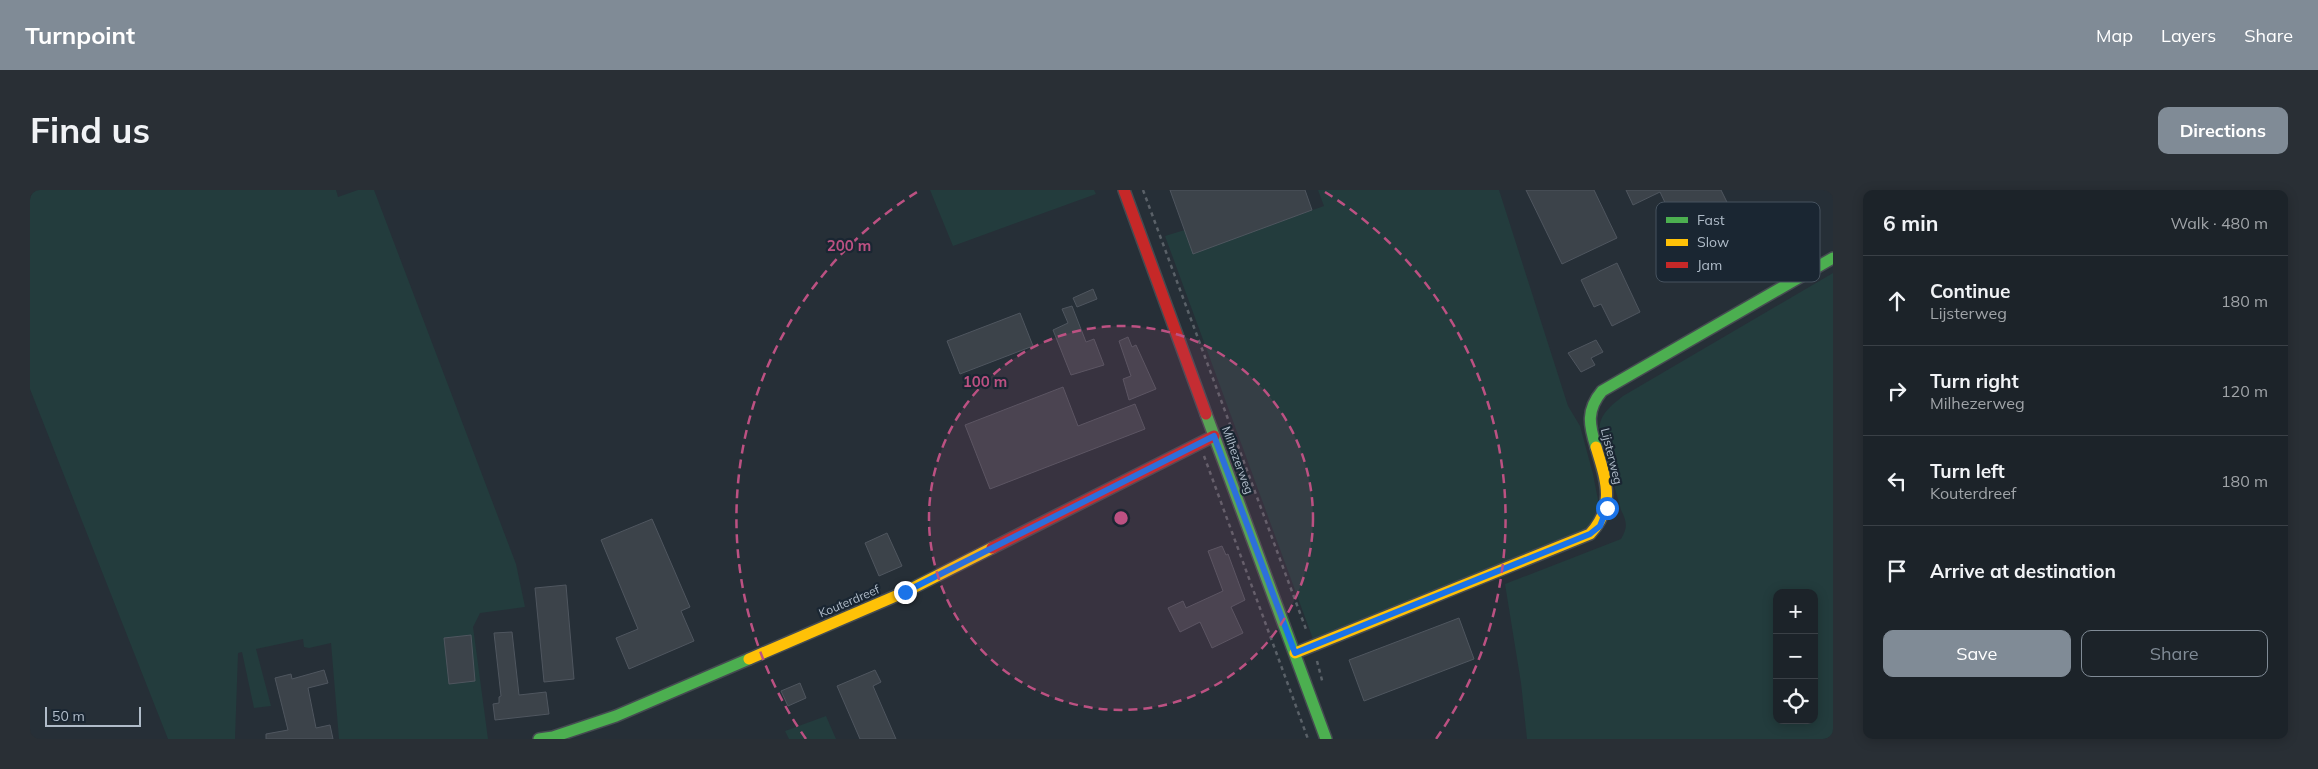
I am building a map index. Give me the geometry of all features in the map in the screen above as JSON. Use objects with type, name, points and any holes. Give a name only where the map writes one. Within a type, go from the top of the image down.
[{"type":"street","name":"Milhezerweg","points":[[1124,190],[1326,739]]},
{"type":"street","name":"Lijsterweg","points":[[1820,265],[1833,258]]},
{"type":"street","name":"Lijsterweg","points":[[1295,653],[1590,534],[1600,526],[1607,508],[1607,489],[1588,418],[1592,401],[1602,391],[1791,282]]},
{"type":"street","name":"Kouterdreef","points":[[539,739],[553,737],[616,716],[905,592],[1214,436]]},
{"type":"path","name":"Milhezerweg","points":[[1143,190],[1311,646],[1325,692]]},
{"type":"path","points":[[1200,443],[1308,739]]},
{"type":"green space","points":[[30,190],[336,190],[338,197],[358,190],[374,190],[516,564],[525,607],[480,613],[473,627],[488,739],[339,739],[331,643],[309,648],[304,647],[303,639],[256,649],[271,706],[254,708],[242,652],[238,653],[235,739],[168,739],[30,389]]},
{"type":"green space","points":[[930,190],[1094,190],[1096,194],[953,246]]},
{"type":"green space","points":[[1318,190],[1499,190],[1568,406],[1580,426],[1599,505],[1592,527],[1313,639],[1165,236],[1188,229],[1197,251],[1324,206]]},
{"type":"green space","points":[[1833,273],[1833,739],[1527,739],[1521,683],[1505,584],[1621,539],[1626,528],[1625,521],[1599,431],[1601,419],[1623,396]]},
{"type":"green space","points":[[826,716],[836,739],[789,739],[785,731]]},
{"type":"building","points":[[1170,190],[1305,190],[1312,210],[1193,254]]},
{"type":"building","points":[[1526,190],[1594,190],[1617,238],[1562,264]]},
{"type":"building","points":[[1626,190],[1721,190],[1727,202],[1665,202],[1660,192],[1633,205]]},
{"type":"building","points":[[1617,263],[1640,312],[1612,326],[1601,304],[1594,307],[1581,280]]},
{"type":"building","points":[[1093,289],[1097,299],[1077,307],[1073,298]]},
{"type":"building","points":[[1072,306],[1086,342],[1094,339],[1104,365],[1071,375],[1053,330],[1068,323],[1062,309]]},
{"type":"building","points":[[1020,313],[1033,346],[960,374],[947,341]]},
{"type":"building","points":[[1128,337],[1132,347],[1136,345],[1156,389],[1129,400],[1123,379],[1131,376],[1119,341]]},
{"type":"building","points":[[1596,340],[1603,352],[1591,358],[1595,365],[1581,372],[1568,353]]},
{"type":"building","points":[[1063,387],[1078,426],[1135,404],[1145,429],[990,489],[965,425]]},
{"type":"building","points":[[652,519],[690,607],[681,611],[694,641],[629,669],[616,638],[638,629],[601,540]]},
{"type":"building","points":[[887,533],[902,566],[879,576],[865,543]]},
{"type":"building","points":[[1222,546],[1226,555],[1228,554],[1245,600],[1231,607],[1243,633],[1212,648],[1200,622],[1180,632],[1168,608],[1183,601],[1186,608],[1223,591],[1208,551]]},
{"type":"building","points":[[566,585],[574,679],[544,682],[535,588]]},
{"type":"building","points":[[1459,618],[1474,659],[1364,701],[1349,660]]},
{"type":"building","points":[[512,632],[519,695],[546,692],[549,714],[495,720],[493,704],[499,703],[499,697],[501,696],[494,633]]},
{"type":"building","points":[[471,635],[475,681],[449,684],[444,638]]},
{"type":"building","points":[[324,670],[328,683],[308,688],[316,728],[330,725],[333,739],[266,739],[266,734],[288,730],[275,678],[291,674],[292,679]]},
{"type":"building","points":[[875,670],[881,682],[873,686],[896,739],[860,739],[837,686]]},
{"type":"building","points":[[800,683],[806,698],[788,706],[781,691]]},
{"type":"traffic: fast","points":[[1820,265],[1833,258]]},
{"type":"traffic: fast","points":[[1596,447],[1590,418],[1593,405],[1602,391],[1791,282]]},
{"type":"traffic: fast","points":[[1206,414],[1326,739]]},
{"type":"traffic: fast","points":[[539,739],[553,737],[616,716],[749,659]]},
{"type":"traffic: slow","points":[[1295,653],[1590,534],[1598,524],[1606,503],[1605,482],[1596,447]]},
{"type":"traffic: slow","points":[[749,659],[905,592],[992,548]]},
{"type":"traffic: jam","points":[[1124,190],[1206,414]]},
{"type":"traffic: jam","points":[[992,548],[1214,436]]},
{"type":"route","points":[[905,592],[1214,436],[1295,653],[1590,534],[1600,526],[1607,508]]}]
